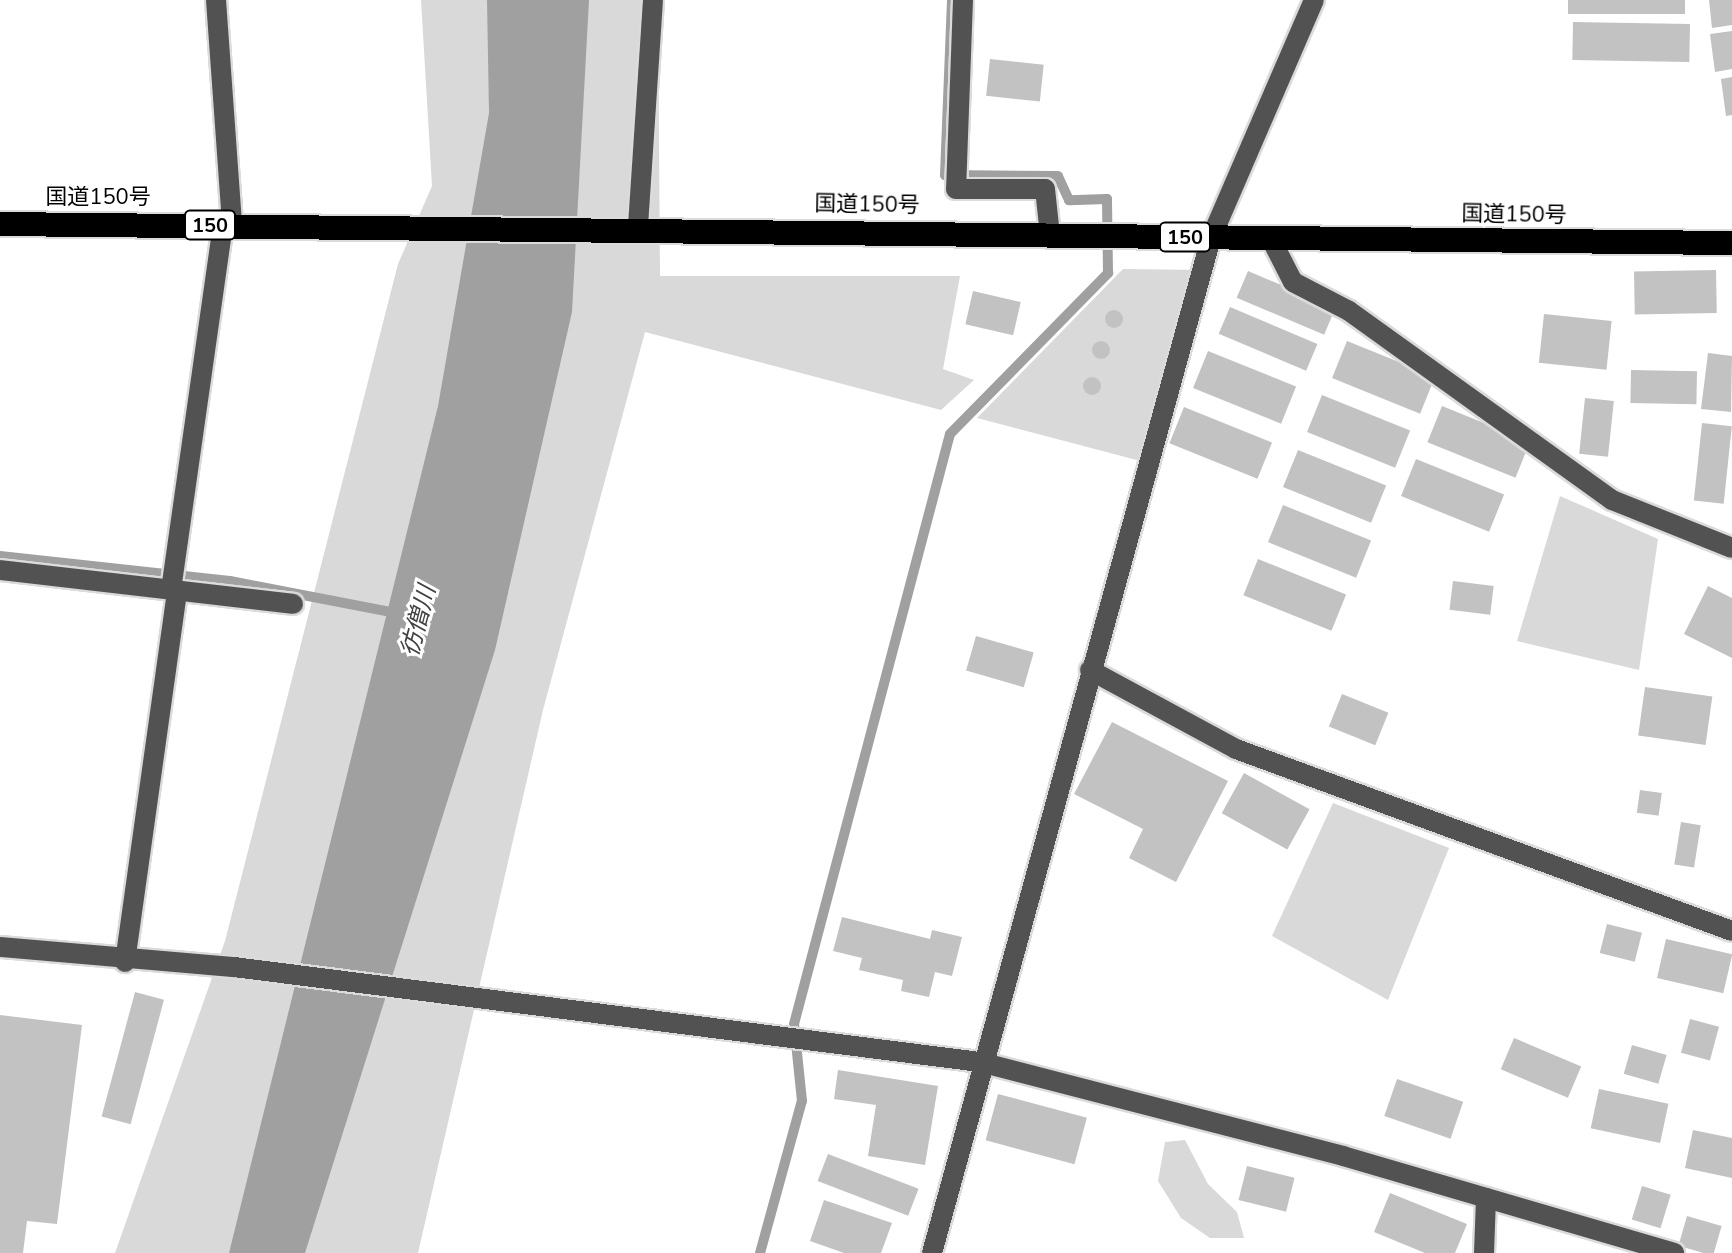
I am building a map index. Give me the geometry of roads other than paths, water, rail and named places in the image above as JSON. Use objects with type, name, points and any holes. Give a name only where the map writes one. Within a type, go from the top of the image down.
[{"type":"highway","name":"国道150号","points":[[0,224],[638,226],[1271,239],[1732,243]]},
{"type":"street","points":[[125,962],[174,591],[174,564],[228,225],[216,0]]},
{"type":"street","points":[[638,226],[653,0]]},
{"type":"street","points":[[963,0],[956,189],[1045,189],[1050,235]]},
{"type":"street","points":[[932,1253],[980,1062],[1211,238],[1314,0]]},
{"type":"street","points":[[1271,239],[1293,282],[1349,311],[1612,500],[1732,548]]},
{"type":"street","points":[[0,570],[293,604]]},
{"type":"street","points":[[1090,670],[1236,749],[1732,931]]},
{"type":"street","points":[[0,947],[125,962],[234,967],[980,1062],[1486,1198],[1674,1253]]},
{"type":"street","points":[[1484,1253],[1486,1198]]},
{"type":"water","name":"彷僧川","points":[[487,0],[589,0],[572,312],[495,650],[305,1253],[229,1253],[438,406],[489,113]]},
{"type":"waterway","points":[[760,1253],[802,1101],[794,1024],[950,434],[1108,273],[1107,199],[1069,200],[1058,176],[945,175],[952,0]]},
{"type":"waterway","name":"彷僧川","points":[[0,556],[230,581],[402,614]]}]
